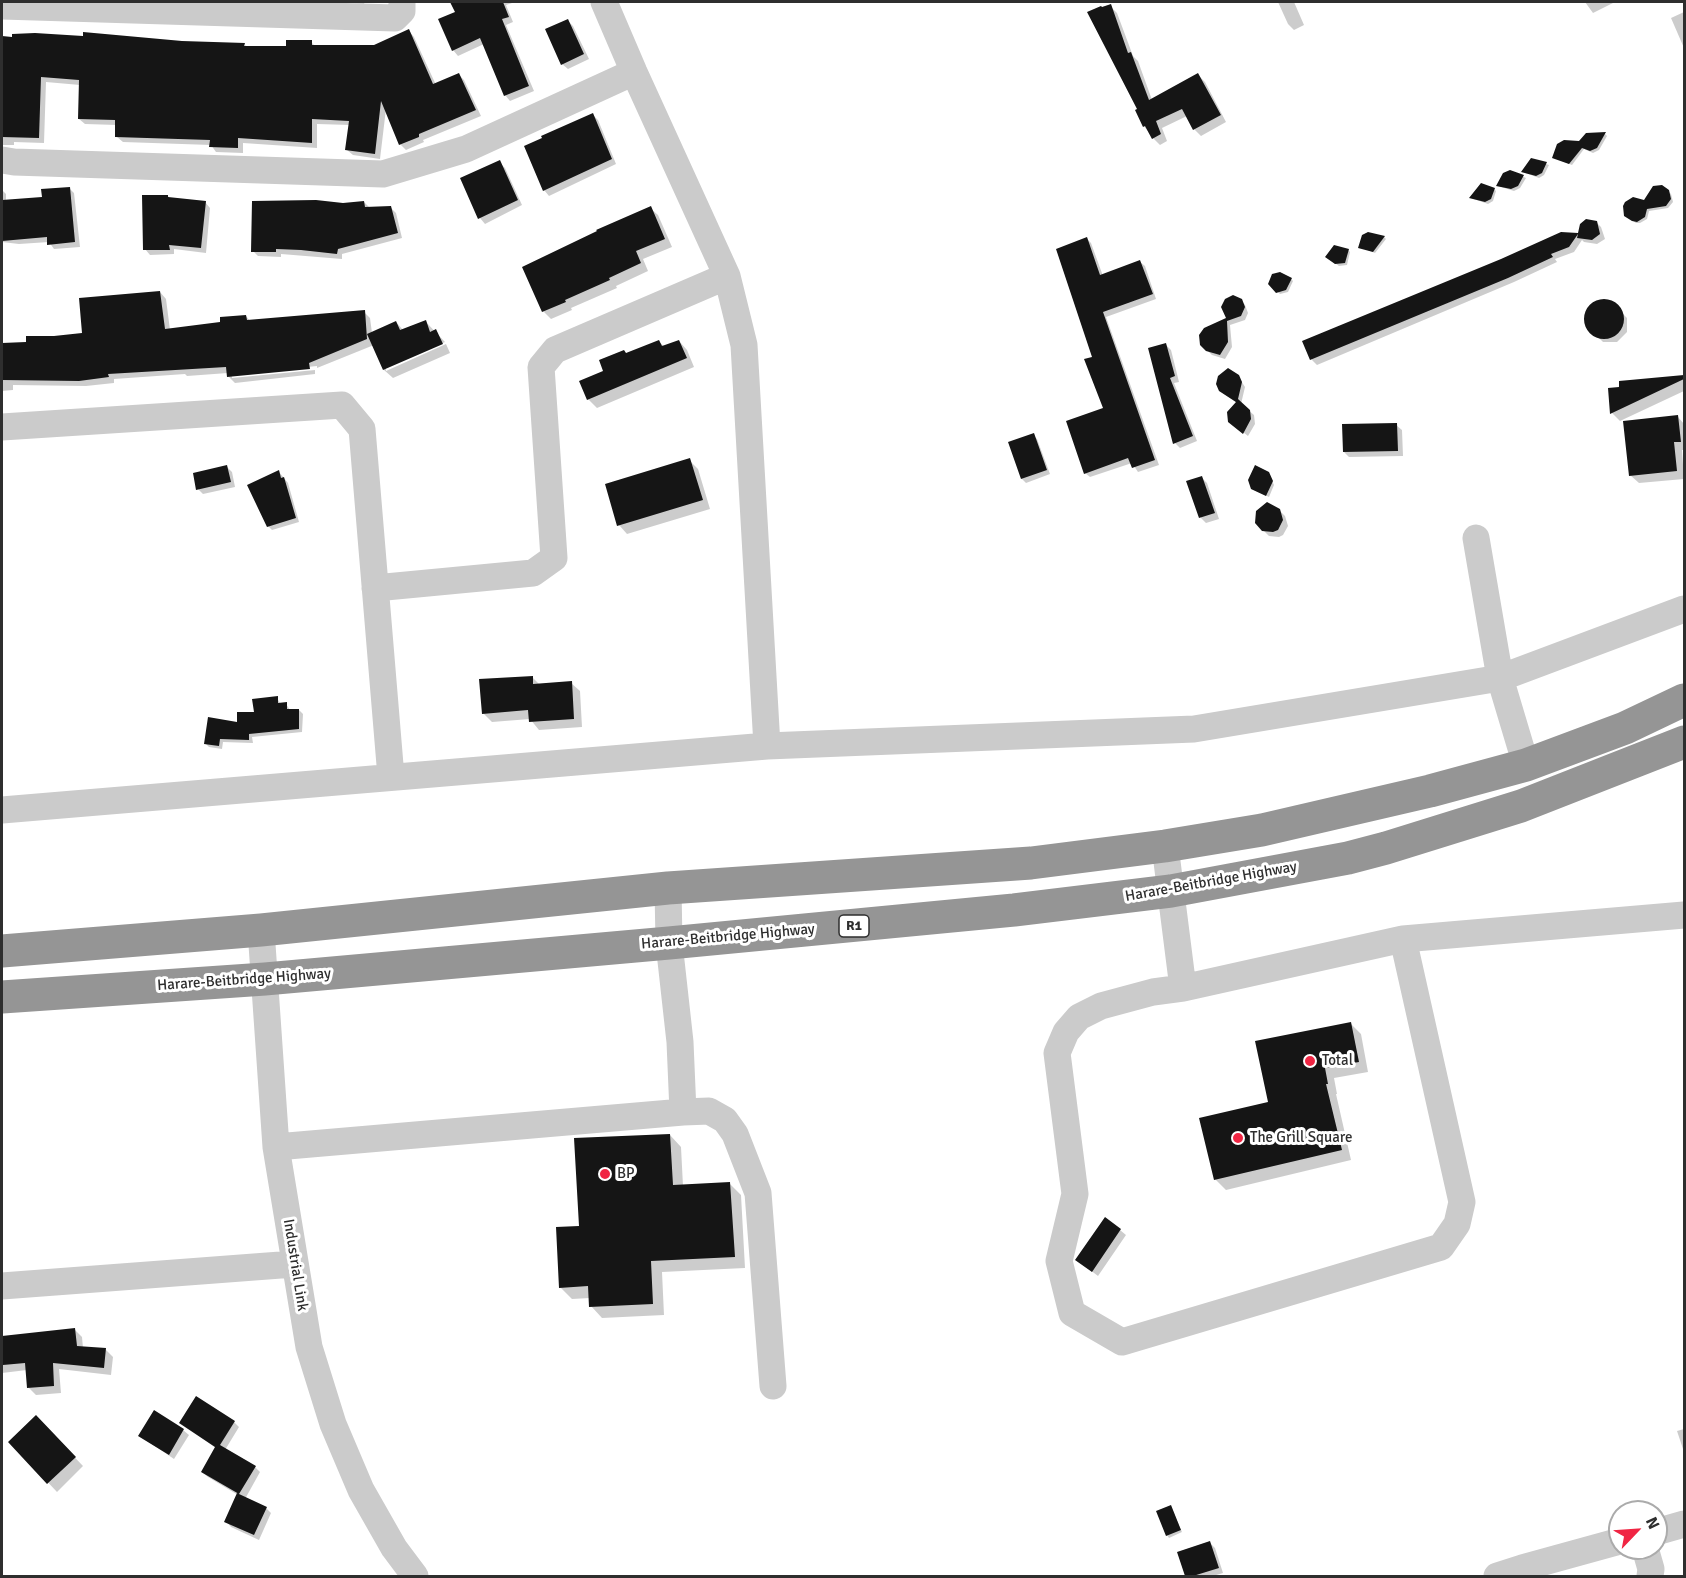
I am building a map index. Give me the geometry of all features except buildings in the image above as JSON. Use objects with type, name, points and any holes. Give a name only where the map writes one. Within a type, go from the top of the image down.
[{"type":"highway","points":[[2,951],[261,930],[668,888],[1031,863],[1165,846],[1262,830],[1430,791],[1526,765],[1625,728],[1684,700]]},
{"type":"highway","name":"Harare-Beitbridge Highway","points":[[2,997],[265,979],[669,943],[1014,910],[1171,891],[1348,858],[1386,848],[1521,806],[1684,742]]},
{"type":"street","points":[[2,6],[395,18],[402,11],[402,2]]},
{"type":"street","points":[[604,2],[727,276],[744,345],[767,746]]},
{"type":"street","points":[[2,160],[383,174],[466,149],[634,72]]},
{"type":"street","points":[[375,588],[533,573],[554,558],[541,367],[555,350],[727,276]]},
{"type":"street","points":[[2,427],[342,405],[362,429],[391,777]]},
{"type":"street","points":[[1476,538],[1500,678],[1526,765]]},
{"type":"street","points":[[2,810],[767,746],[1194,729],[1500,678],[1684,609]]},
{"type":"street","points":[[1165,846],[1183,988]]},
{"type":"street","points":[[668,888],[669,943],[680,1042],[683,1112]]},
{"type":"street","points":[[1403,939],[1462,1202],[1457,1224],[1441,1247],[1122,1342],[1072,1313],[1059,1261],[1076,1194],[1057,1053],[1066,1032],[1079,1017],[1101,1006],[1153,992],[1183,988],[1403,939],[1684,915]]},
{"type":"street","name":"Industrial Link","points":[[261,930],[276,1147],[309,1347],[333,1424],[361,1490],[394,1548],[414,1576]]},
{"type":"street","points":[[276,1147],[709,1111],[725,1120],[735,1134],[758,1193],[773,1386]]},
{"type":"street","points":[[2,1286],[294,1264]]},
{"type":"street","points":[[1668,1529],[1684,1524]]},
{"type":"street","points":[[1516,1574],[1608,1545]]},
{"type":"street","points":[[1648,1560],[1650,1576]]},
{"type":"place","name":"Total","points":[[1310,1061]]},
{"type":"place","name":"The Grill Square","points":[[1238,1138]]},
{"type":"place","name":"BP","points":[[605,1174]]}]
